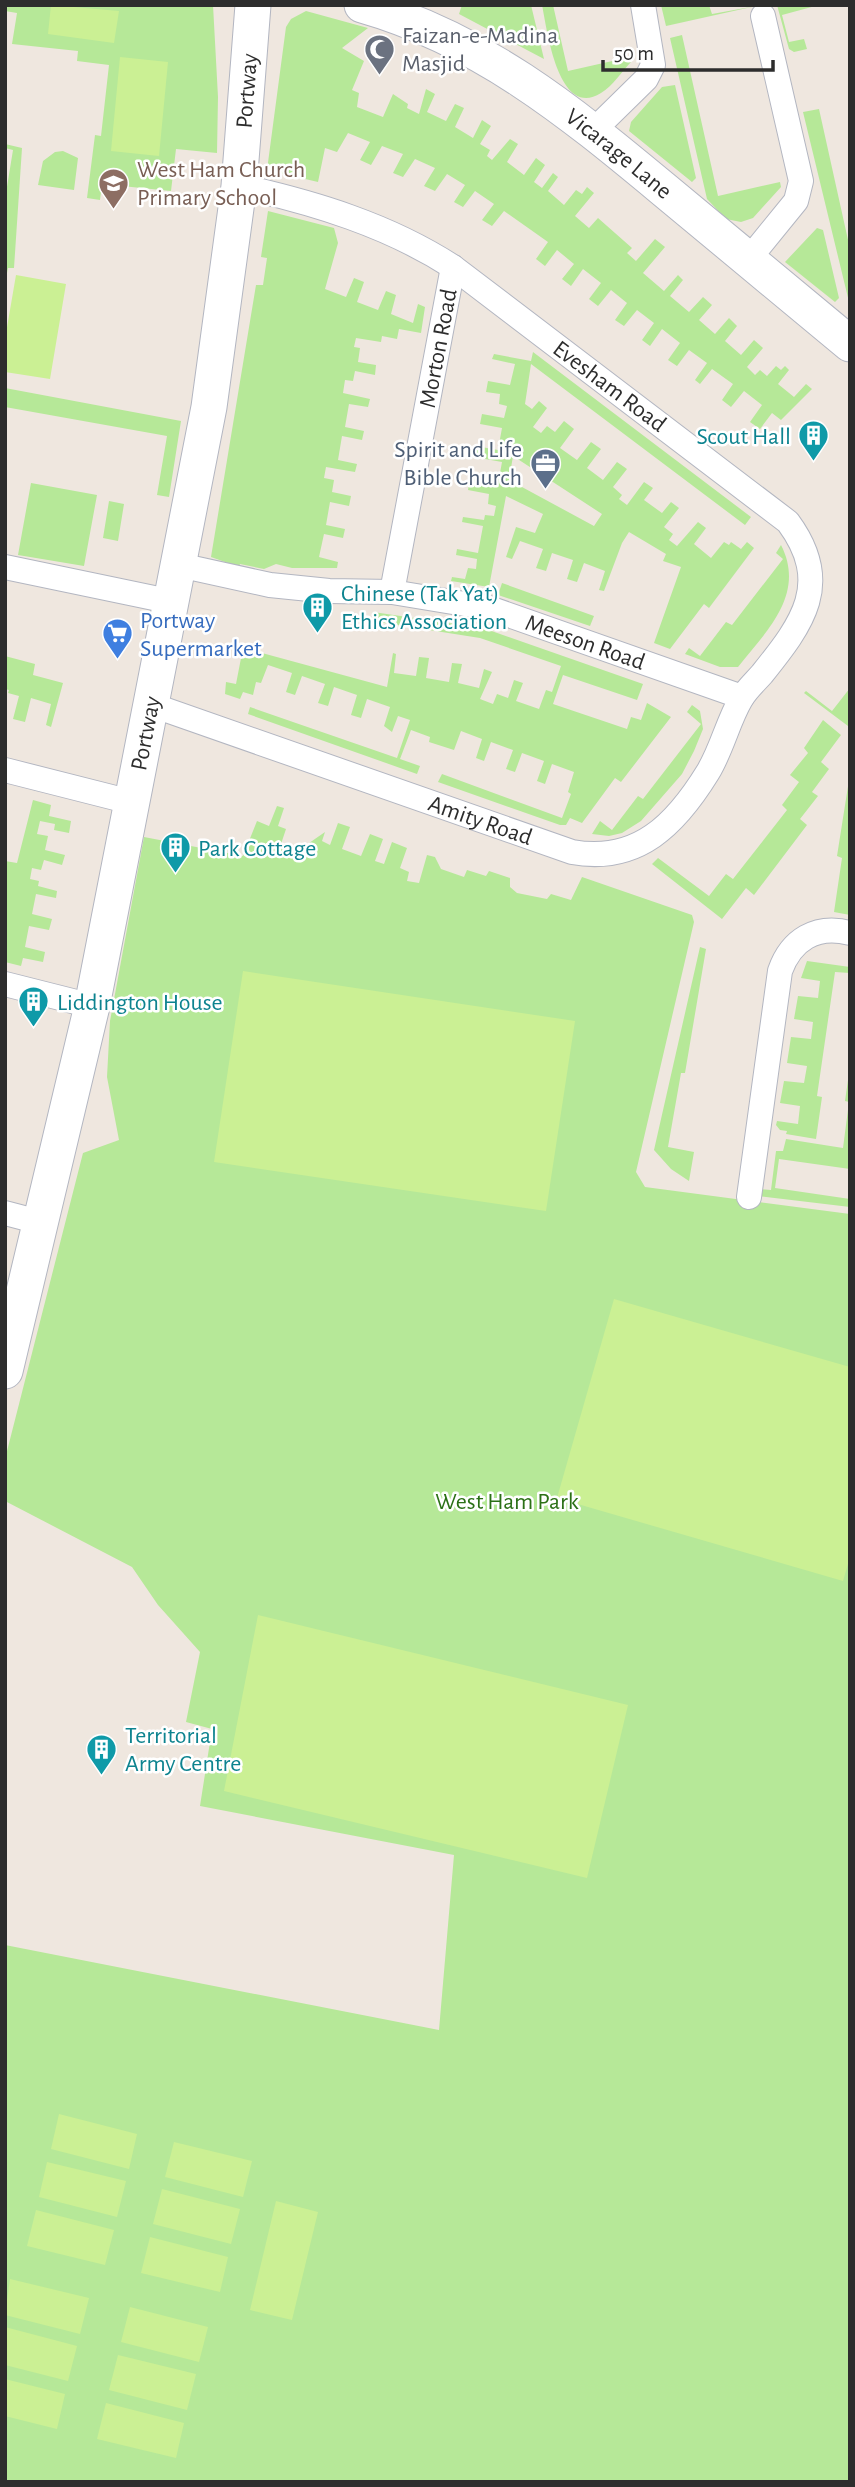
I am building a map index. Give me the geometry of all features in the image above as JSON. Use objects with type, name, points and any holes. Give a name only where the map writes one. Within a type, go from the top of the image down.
[{"type":"main road","name":"Portway","points":[[5,1371],[43,1223],[92,1006],[173,602],[218,353],[239,186],[253,5]]},
{"type":"main road","name":"Vicarage Lane","points":[[362,5],[428,28],[528,82],[593,131],[850,344]]},
{"type":"street","points":[[593,131],[646,79],[653,65],[643,5]]},
{"type":"street","points":[[748,260],[796,201],[801,181],[763,16]]},
{"type":"street","name":"Evesham Road","points":[[239,186],[284,196],[371,224],[408,240],[453,267],[788,523],[804,544],[811,573],[806,608],[770,662],[742,697]]},
{"type":"street","name":"Morton Road","points":[[392,592],[453,267]]},
{"type":"street","name":"Meeson Road","points":[[179,565],[295,588],[392,592],[489,608],[663,672],[742,697]]},
{"type":"street","points":[[5,567],[173,602]]},
{"type":"street","name":"Amity Road","points":[[152,705],[572,852],[592,856],[609,855],[644,844],[663,830],[709,771],[742,697]]},
{"type":"street","points":[[5,770],[131,802]]},
{"type":"street","points":[[748,1197],[767,1137],[780,971],[787,952],[811,933],[829,929],[850,933]]},
{"type":"street","points":[[5,984],[92,1006]]},
{"type":"street","points":[[5,1213],[43,1223]]},
{"type":"green space","points":[[5,5],[213,5],[218,97],[217,153],[176,149],[171,191],[102,184],[100,200],[87,198],[95,135],[101,136],[109,65],[77,61],[78,51],[12,44],[17,13],[5,11]]},
{"type":"green space","points":[[51,5],[119,11],[114,43],[48,34]]},
{"type":"green space","points":[[462,5],[531,5],[544,59],[459,14]]},
{"type":"green space","points":[[542,5],[553,5],[568,71],[630,57],[631,62],[601,93],[586,98],[574,94],[565,83],[557,68]]},
{"type":"green space","points":[[661,5],[709,5],[712,14],[756,6],[666,26]]},
{"type":"green space","points":[[777,5],[819,5],[782,15],[789,42],[804,39],[807,49],[794,52],[789,49]]},
{"type":"green space","points":[[306,11],[368,28],[342,48],[364,61],[352,90],[359,93],[357,107],[383,117],[393,94],[408,104],[407,108],[419,114],[426,89],[435,94],[427,112],[446,121],[455,104],[464,108],[455,127],[473,138],[482,120],[491,126],[480,144],[490,150],[487,156],[492,160],[510,139],[518,144],[507,162],[524,175],[536,158],[545,165],[534,182],[542,188],[553,173],[558,177],[548,191],[564,205],[576,190],[582,194],[587,187],[594,193],[575,216],[589,228],[598,218],[632,248],[627,253],[636,261],[655,239],[665,247],[643,273],[664,291],[678,275],[683,280],[670,296],[689,312],[703,297],[712,305],[699,320],[715,334],[729,318],[737,326],[725,341],[741,355],[754,340],[763,348],[747,367],[755,375],[760,370],[767,376],[776,366],[781,370],[785,366],[789,370],[778,384],[794,397],[806,384],[812,389],[781,420],[772,413],[760,429],[750,422],[762,405],[744,391],[731,407],[722,400],[733,384],[712,369],[700,384],[695,380],[707,363],[689,350],[677,366],[668,360],[680,343],[662,329],[650,346],[642,340],[654,323],[637,310],[624,326],[615,320],[627,303],[611,290],[598,306],[589,299],[601,283],[583,269],[571,286],[562,279],[574,264],[557,250],[545,266],[536,259],[548,242],[504,211],[492,226],[482,220],[494,204],[475,191],[463,207],[454,202],[465,185],[447,174],[435,191],[424,186],[435,168],[415,159],[403,177],[393,173],[403,154],[382,146],[371,165],[360,160],[370,142],[348,133],[337,152],[325,148],[318,182],[267,170],[286,27],[291,19]]},
{"type":"green space","points":[[682,35],[718,196],[780,182],[781,187],[753,218],[741,222],[726,219],[707,199],[670,38]]},
{"type":"green space","points":[[120,57],[168,62],[159,156],[111,151]]},
{"type":"green space","points":[[675,85],[696,178],[692,182],[629,131],[631,122],[662,87]]},
{"type":"green space","points":[[819,109],[850,249],[850,306],[803,112]]},
{"type":"green space","points":[[5,144],[22,148],[14,268],[8,268],[5,283],[5,199],[13,150],[5,148]]},
{"type":"green space","points":[[63,151],[78,158],[74,190],[38,185],[43,161],[55,152]]},
{"type":"green space","points":[[268,211],[334,228],[338,243],[325,289],[346,297],[354,278],[364,282],[357,302],[378,310],[386,291],[396,295],[391,314],[413,323],[418,304],[425,307],[421,333],[399,329],[397,339],[382,336],[381,342],[356,338],[354,347],[360,348],[358,362],[376,365],[375,375],[355,371],[353,381],[345,380],[343,393],[370,399],[368,407],[349,404],[345,427],[364,431],[362,440],[342,436],[338,460],[357,464],[355,472],[326,467],[324,478],[334,480],[332,492],[351,496],[349,506],[330,502],[326,525],[345,529],[343,538],[324,534],[319,557],[338,562],[337,568],[292,568],[276,564],[264,569],[240,564],[239,567],[211,557],[256,285],[263,285],[267,258],[261,257]]},
{"type":"green space","points":[[817,228],[823,230],[839,298],[835,302],[785,262]]},
{"type":"green space","points":[[16,275],[66,284],[50,379],[5,372],[5,339]]},
{"type":"green space","points":[[533,352],[751,517],[745,525],[531,364],[525,404],[532,409],[539,401],[547,408],[533,427],[541,433],[547,426],[555,432],[564,421],[574,429],[560,448],[577,460],[591,442],[601,449],[587,468],[603,480],[617,462],[627,469],[613,487],[622,495],[619,499],[627,505],[644,482],[653,488],[644,500],[662,513],[671,502],[679,508],[664,527],[673,534],[669,540],[677,546],[698,522],[706,528],[694,544],[711,558],[724,542],[729,545],[731,542],[741,549],[747,542],[754,548],[709,608],[704,604],[670,649],[654,643],[681,567],[663,561],[666,554],[629,532],[622,543],[604,591],[599,590],[605,571],[584,563],[577,582],[567,579],[573,560],[552,553],[546,571],[536,568],[543,549],[520,541],[512,559],[506,557],[516,527],[535,533],[543,514],[506,496],[489,587],[451,581],[452,577],[465,579],[468,568],[476,569],[477,559],[456,555],[457,549],[478,553],[483,526],[462,522],[463,517],[484,520],[485,515],[494,516],[496,506],[488,504],[489,494],[468,490],[470,478],[492,482],[494,472],[500,473],[502,462],[474,457],[476,446],[498,450],[502,428],[480,424],[482,414],[504,418],[507,406],[499,404],[500,394],[486,392],[488,381],[510,385],[515,364],[492,359],[494,354],[531,361]],"holes":[[[513,456],[602,514],[594,526],[509,480]]]},
{"type":"green space","points":[[5,388],[181,421],[169,497],[157,495],[167,436],[5,407]]},
{"type":"green space","points":[[31,483],[97,495],[84,566],[18,555]]},
{"type":"green space","points":[[109,501],[124,504],[118,541],[103,538]]},
{"type":"green space","points":[[781,545],[788,563],[786,596],[771,625],[738,667],[720,667],[685,654],[689,648],[700,656],[726,622],[732,625],[783,559],[776,553]]},
{"type":"green space","points":[[502,583],[594,616],[590,626],[498,595]]},
{"type":"green space","points":[[373,612],[483,628],[643,684],[637,700],[563,675],[553,704],[627,729],[631,717],[641,720],[647,703],[671,717],[621,782],[615,778],[582,823],[570,818],[566,825],[560,825],[438,782],[442,774],[562,818],[571,794],[568,792],[574,772],[552,764],[545,784],[537,781],[544,761],[522,753],[515,772],[506,769],[513,750],[491,742],[484,761],[476,758],[482,739],[461,731],[454,750],[429,742],[430,737],[411,730],[400,759],[420,766],[417,774],[248,714],[250,707],[397,758],[410,720],[398,716],[392,732],[384,726],[390,707],[367,699],[361,718],[351,715],[357,695],[334,687],[328,706],[318,703],[325,684],[302,676],[295,695],[286,692],[292,673],[268,665],[261,683],[256,682],[253,695],[243,692],[240,699],[225,694],[226,682],[236,684],[242,653],[261,658],[262,653],[387,687],[393,653],[396,654],[394,673],[416,676],[419,657],[429,658],[426,678],[449,682],[452,663],[462,664],[458,683],[479,688],[484,669],[492,672],[480,699],[493,704],[497,694],[508,698],[514,680],[523,683],[516,701],[539,709],[546,690],[552,692],[561,666],[480,638],[372,621]]},
{"type":"green space","points":[[5,656],[35,664],[33,675],[63,683],[51,727],[46,725],[51,704],[31,698],[25,722],[13,719],[19,696],[8,693],[9,690],[5,689]]},
{"type":"green space","points":[[850,688],[848,726],[804,693],[806,691],[832,711]]},
{"type":"green space","points":[[692,705],[700,711],[703,729],[682,774],[641,821],[622,833],[609,836],[592,834],[600,821],[612,830],[638,796],[643,799],[701,724],[687,712]]},
{"type":"green space","points":[[823,720],[841,735],[821,762],[829,769],[812,792],[818,796],[800,819],[807,825],[754,895],[746,888],[722,919],[652,864],[658,858],[709,896],[726,874],[733,879],[787,810],[782,805],[799,782],[790,775],[808,753],[804,748]]},
{"type":"green space","points":[[849,780],[850,915],[834,912],[842,858],[837,856]]},
{"type":"green space","points":[[33,800],[51,805],[49,816],[71,821],[69,833],[54,830],[55,824],[40,821],[37,834],[48,836],[45,850],[65,855],[62,865],[44,860],[41,870],[32,868],[30,879],[39,881],[38,886],[57,891],[56,898],[36,894],[32,914],[52,919],[49,930],[29,926],[25,947],[45,952],[43,962],[23,958],[21,966],[5,962],[5,861],[17,863]]},
{"type":"green space","name":"West Ham Park","points":[[277,806],[284,808],[278,826],[286,829],[281,844],[299,850],[325,832],[322,841],[330,845],[338,823],[350,827],[342,849],[361,856],[370,834],[383,839],[375,861],[384,864],[392,842],[407,848],[400,868],[409,872],[407,881],[419,883],[427,855],[435,857],[441,869],[464,877],[467,870],[486,876],[489,871],[510,878],[510,887],[517,893],[547,899],[551,894],[571,900],[582,877],[692,915],[694,922],[636,1172],[645,1187],[850,1214],[850,2482],[5,2482],[5,1945],[439,2030],[454,1855],[200,1806],[212,1729],[186,1722],[200,1652],[158,1605],[132,1567],[5,1501],[5,1459],[83,1153],[119,1140],[107,1077],[110,1021],[144,837],[243,856],[257,821],[269,826]]},
{"type":"green space","points":[[700,947],[706,949],[685,1073],[681,1073],[668,1147],[694,1152],[689,1181],[671,1169],[654,1150]]},
{"type":"green space","points":[[807,961],[850,967],[850,973],[835,972],[817,1096],[822,1097],[816,1139],[786,1134],[787,1131],[780,1130],[776,1125],[777,1121],[798,1124],[800,1106],[780,1103],[784,1081],[804,1083],[807,1066],[787,1063],[791,1037],[811,1039],[813,1022],[794,1019],[798,996],[818,998],[820,981],[801,978]]},
{"type":"green space","points":[[243,971],[575,1021],[546,1211],[214,1162]]},
{"type":"green space","points":[[850,1066],[850,1169],[779,1159],[775,1188],[850,1199],[850,1207],[758,1196],[759,1189],[771,1190],[776,1151],[783,1151],[786,1139],[843,1148]]},
{"type":"green space","points":[[614,1299],[850,1367],[850,1557],[843,1581],[557,1498]]},
{"type":"green space","points":[[258,1615],[628,1705],[587,1878],[224,1791]]},
{"type":"green space","points":[[59,2114],[137,2134],[129,2169],[51,2149]]},
{"type":"green space","points":[[174,2142],[252,2161],[243,2197],[165,2177]]},
{"type":"green space","points":[[47,2162],[126,2181],[117,2217],[39,2197]]},
{"type":"green space","points":[[162,2189],[240,2209],[231,2244],[153,2224]]},
{"type":"green space","points":[[276,2201],[318,2212],[292,2320],[250,2310]]},
{"type":"green space","points":[[36,2210],[114,2230],[105,2265],[27,2246]]},
{"type":"green space","points":[[150,2237],[228,2257],[220,2292],[141,2273]]},
{"type":"green space","points":[[10,2279],[89,2298],[80,2334],[5,2315]]},
{"type":"green space","points":[[130,2307],[208,2327],[199,2362],[121,2342]]},
{"type":"green space","points":[[5,2327],[77,2346],[68,2381],[5,2365]]},
{"type":"green space","points":[[118,2355],[196,2374],[187,2410],[109,2390]]},
{"type":"green space","points":[[5,2379],[65,2394],[57,2429],[5,2416]]},
{"type":"green space","points":[[106,2403],[184,2423],[176,2458],[97,2439]]},
{"type":"place","name":"Faizan-e-Madina Masjid","points":[[379,76]]},
{"type":"place","name":"West Ham Church Primary School","points":[[114,210]]},
{"type":"place","name":"Scout Hall","points":[[814,463]]},
{"type":"place","name":"Spirit and Life Bible Church","points":[[545,490]]},
{"type":"place","name":"Chinese (Tak Yat) Ethics Association","points":[[318,634]]},
{"type":"place","name":"Portway Supermarket","points":[[117,661]]},
{"type":"place","name":"Park Cottage","points":[[175,875]]},
{"type":"place","name":"Liddington House","points":[[34,1029]]},
{"type":"place","name":"Territorial Army Centre","points":[[102,1776]]}]
